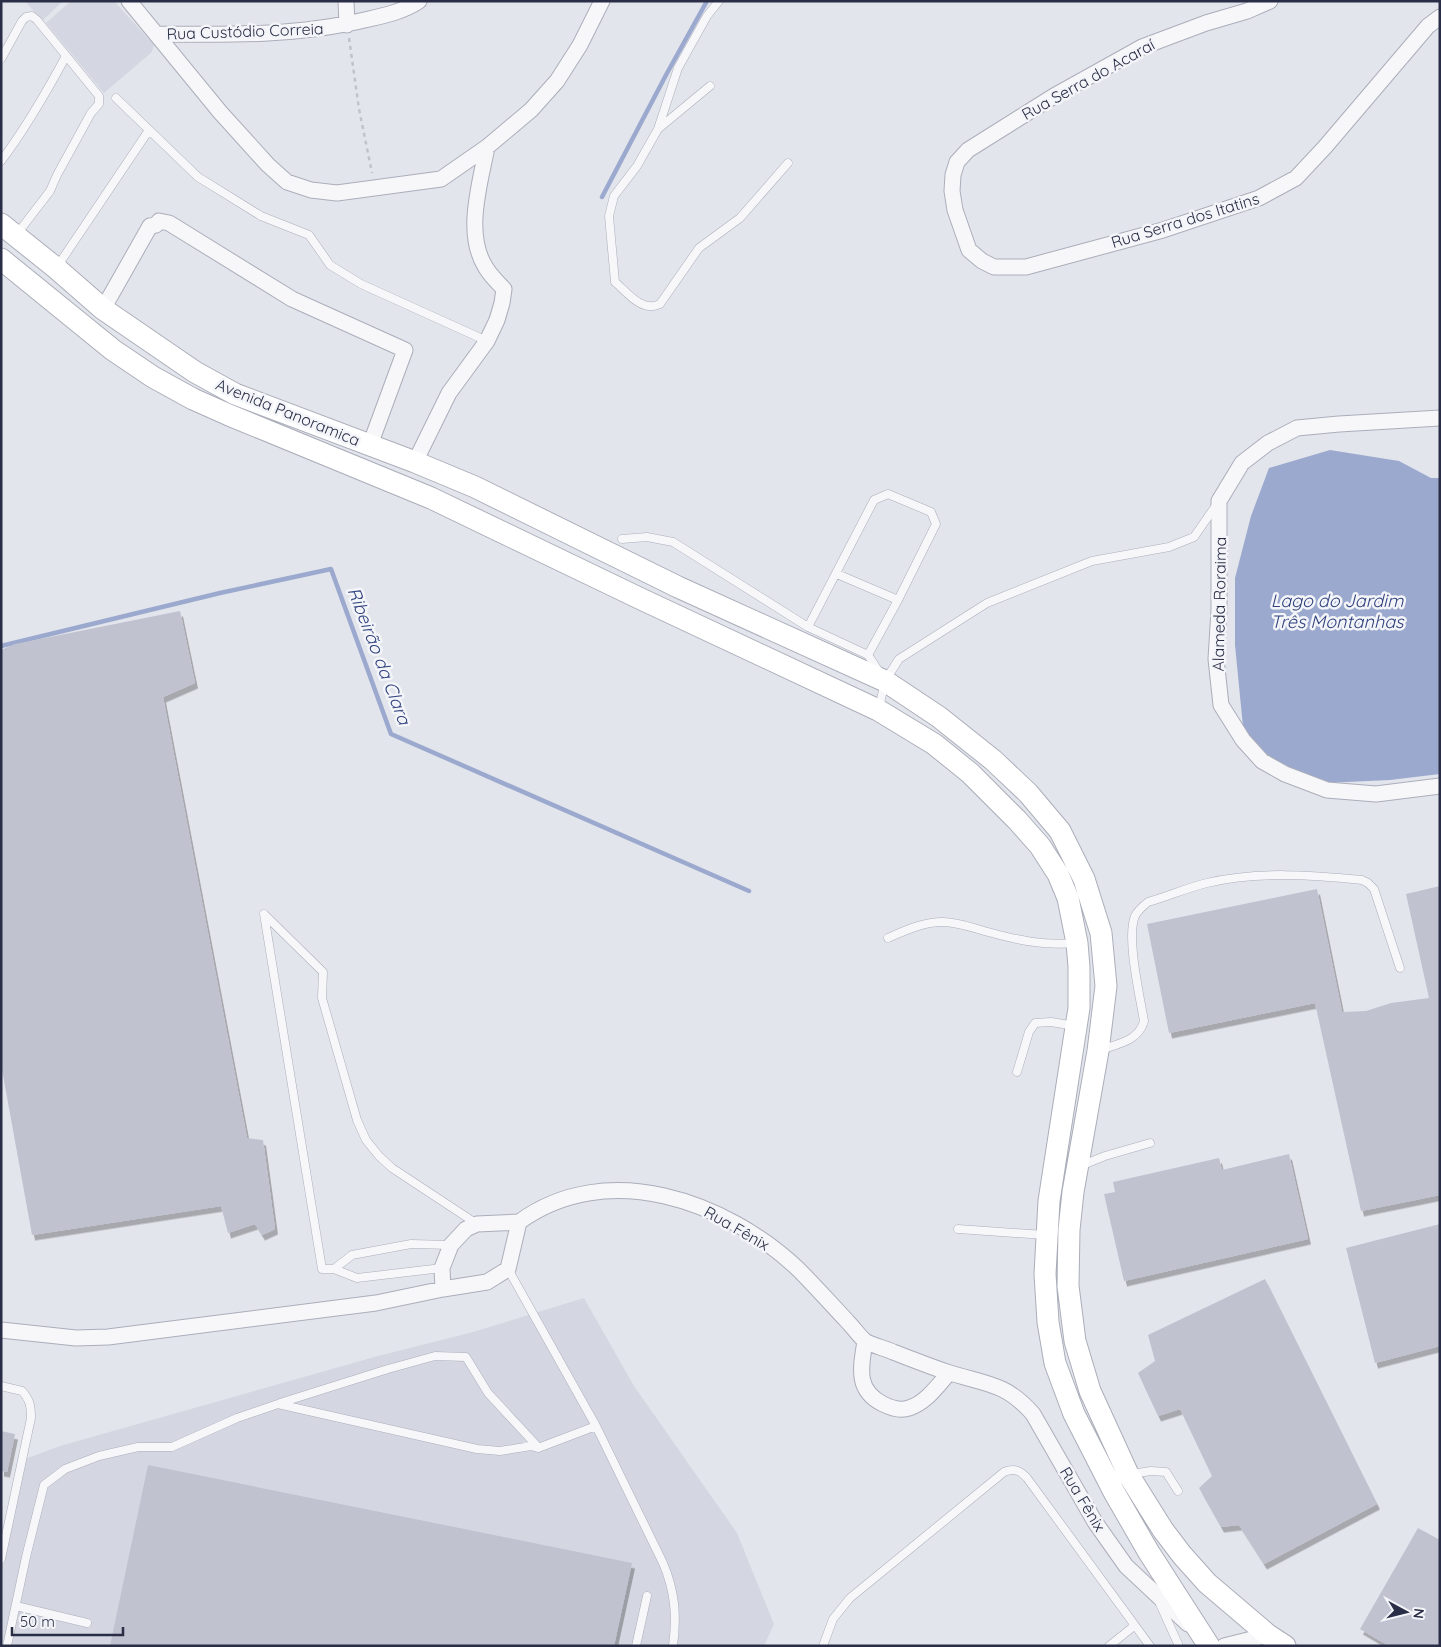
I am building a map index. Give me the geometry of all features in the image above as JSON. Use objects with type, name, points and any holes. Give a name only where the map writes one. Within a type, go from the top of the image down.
[{"type":"main road","name":"Avenida Panoramica","points":[[8,230],[103,309],[194,372],[236,394],[415,462],[475,487],[678,587],[885,681],[939,717],[993,760],[1028,793],[1060,831],[1084,879],[1101,933],[1106,986],[1098,1051],[1073,1192],[1069,1230],[1068,1286],[1076,1341],[1090,1391],[1128,1474],[1163,1530],[1207,1583],[1276,1640]]},
{"type":"main road","name":"Avenida Panoramica","points":[[1,259],[112,350],[153,377],[192,399],[229,416],[405,486],[878,710],[934,744],[970,773],[1029,833],[1058,874],[1068,898],[1077,943],[1079,1008],[1049,1201],[1047,1235],[1045,1274],[1048,1322],[1055,1363],[1074,1414],[1114,1492],[1148,1551],[1209,1646]]},
{"type":"street","points":[[129,1],[220,112],[287,182],[311,190],[337,193],[441,179],[487,148],[531,110],[557,81],[580,45],[602,1]]},
{"type":"street","points":[[346,1],[347,24]]},
{"type":"street","name":"Rua Custódio Correia","points":[[157,34],[270,33],[317,30],[397,12],[419,1]]},
{"type":"street","name":"Rua Serra do Acaraí","points":[[953,175],[957,162],[976,144],[1054,96],[1142,47],[1206,23],[1247,11],[1270,1]]},
{"type":"street","name":"Rua Serra dos Itatins","points":[[953,175],[952,191],[956,210],[969,250],[982,261],[994,267],[1026,266],[1163,230],[1259,198],[1296,178],[1325,147],[1428,26],[1440,17]]},
{"type":"street","points":[[415,462],[449,393],[487,341],[497,320],[502,303],[504,289],[485,267],[479,254],[476,237],[475,222],[479,189],[487,148]]},
{"type":"street","points":[[103,309],[150,226],[160,222],[169,223],[292,299],[405,350],[370,445]]},
{"type":"street","points":[[1219,502],[1242,463],[1268,443],[1297,428],[1440,418]]},
{"type":"street","name":"Alameda Roraima","points":[[1219,502],[1219,610],[1216,659],[1221,705],[1242,740],[1262,761],[1277,770],[1327,790],[1376,794],[1440,786]]},
{"type":"street","name":"Rua Fênix","points":[[519,1222],[543,1206],[566,1197],[594,1192],[626,1191],[658,1194],[692,1203],[721,1215],[759,1237],[797,1268],[865,1341],[949,1373],[1003,1389],[1022,1402],[1033,1414],[1095,1522],[1126,1566],[1209,1646]]},
{"type":"street","points":[[1,1330],[76,1338],[108,1337],[376,1303],[487,1282],[508,1269],[519,1222],[477,1224],[466,1229],[451,1245],[442,1268],[443,1289]]},
{"type":"street","points":[[865,1341],[861,1370],[864,1386],[869,1395],[888,1406],[903,1410],[918,1404],[949,1373]]},
{"type":"street","points":[[1224,1646],[1276,1640]]},
{"type":"lane","points":[[719,1],[707,16],[678,68],[658,128],[638,166],[614,196],[609,216],[615,282],[644,306],[650,307],[660,304],[699,248],[740,218],[788,163]]},
{"type":"lane","points":[[1,59],[22,21],[29,16],[37,20],[99,96],[99,104],[91,113],[50,191],[8,230]]},
{"type":"lane","points":[[1,161],[40,105],[66,56]]},
{"type":"lane","points":[[658,128],[710,86]]},
{"type":"lane","points":[[116,98],[198,177],[261,216],[309,236],[330,265],[361,284],[487,341]]},
{"type":"lane","points":[[56,268],[149,130]]},
{"type":"lane","points":[[808,627],[874,500],[888,494],[931,512],[936,524],[868,655]]},
{"type":"lane","points":[[878,710],[885,681],[899,659],[987,603],[1092,561],[1169,546],[1194,537],[1219,502]]},
{"type":"lane","points":[[622,539],[647,537],[673,542],[808,627],[868,655],[885,681]]},
{"type":"lane","points":[[836,574],[898,600]]},
{"type":"lane","points":[[1098,1051],[1131,1039],[1142,1028],[1144,1021],[1132,946],[1132,929],[1140,908],[1148,902],[1208,883],[1256,875],[1307,875],[1362,880],[1374,889],[1400,968]]},
{"type":"lane","points":[[442,1268],[357,1278],[334,1269],[322,1269],[264,914],[323,972],[322,998],[356,1120],[366,1140],[378,1156],[392,1168],[477,1224]]},
{"type":"lane","points":[[888,938],[922,924],[944,922],[960,924],[1021,941],[1054,945],[1077,943]]},
{"type":"lane","points":[[1017,1072],[1029,1032],[1034,1023],[1051,1022],[1076,1026]]},
{"type":"lane","points":[[1077,1168],[1105,1156],[1150,1143]]},
{"type":"lane","points":[[958,1229],[1047,1235]]},
{"type":"lane","points":[[334,1269],[352,1255],[411,1244],[451,1245]]},
{"type":"lane","points":[[508,1269],[596,1426],[669,1576],[676,1604],[673,1646]]},
{"type":"lane","points":[[7,1646],[44,1485],[65,1469],[99,1456],[138,1447],[172,1447],[237,1418],[388,1368],[435,1356],[466,1358],[488,1393],[538,1448]]},
{"type":"lane","points":[[1,1386],[22,1391],[30,1402],[31,1409],[31,1418],[18,1484],[1,1559]]},
{"type":"lane","points":[[278,1404],[477,1449],[500,1451],[531,1446],[538,1448],[596,1426]]},
{"type":"lane","points":[[825,1644],[832,1619],[850,1598],[1004,1472],[1011,1469],[1021,1472],[1026,1478],[1150,1646]]},
{"type":"lane","points":[[1128,1474],[1151,1471],[1166,1472],[1178,1491]]},
{"type":"lane","points":[[1156,1595],[1179,1646]]},
{"type":"lane","points":[[636,1646],[647,1596]]},
{"type":"lane","points":[[16,1606],[87,1623]]},
{"type":"lane","points":[[1109,1646],[1134,1626]]},
{"type":"path","points":[[347,24],[375,188]]},
{"type":"shaded area","points":[[25,1],[63,1],[42,21]]},
{"type":"shaded area","points":[[71,1],[114,1],[154,45],[152,52],[104,93],[46,23]]},
{"type":"shaded area","points":[[584,1298],[634,1386],[737,1533],[774,1624],[764,1646],[1,1646],[1,1543],[17,1462],[60,1446],[378,1356],[473,1332]]},
{"type":"water","name":"Lago do Jardim Três Montanhas","points":[[1330,450],[1399,461],[1431,478],[1440,478],[1440,774],[1390,780],[1324,783],[1274,767],[1244,737],[1235,645],[1235,578],[1251,516],[1269,468]]},
{"type":"building","points":[[180,611],[195,683],[163,697],[247,1138],[263,1140],[275,1229],[262,1235],[255,1224],[228,1233],[221,1206],[32,1235],[1,1064],[1,650],[15,644]]},
{"type":"building","points":[[1440,886],[1440,1195],[1361,1211],[1315,1003],[1169,1033],[1147,924],[1317,889],[1342,1012],[1366,1011],[1391,1003],[1429,998],[1406,894]]},
{"type":"building","points":[[1289,1154],[1308,1239],[1124,1281],[1104,1194],[1115,1192],[1113,1182],[1219,1158],[1222,1170]]},
{"type":"building","points":[[1440,1224],[1440,1346],[1375,1363],[1346,1248]]},
{"type":"building","points":[[1265,1279],[1377,1504],[1264,1564],[1239,1525],[1221,1527],[1199,1488],[1212,1476],[1180,1409],[1158,1416],[1138,1373],[1155,1361],[1148,1335]]},
{"type":"building","points":[[1,1431],[15,1434],[7,1472],[1,1471]]},
{"type":"building","points":[[148,1465],[632,1563],[614,1646],[110,1646]]},
{"type":"building","points":[[1418,1528],[1440,1540],[1440,1646],[1389,1646],[1360,1629]]},
{"type":"waterway","points":[[602,197],[707,1]]},
{"type":"waterway","name":"Ribeirão da Clara","points":[[1,646],[220,593],[331,569],[391,734],[749,891]]}]
